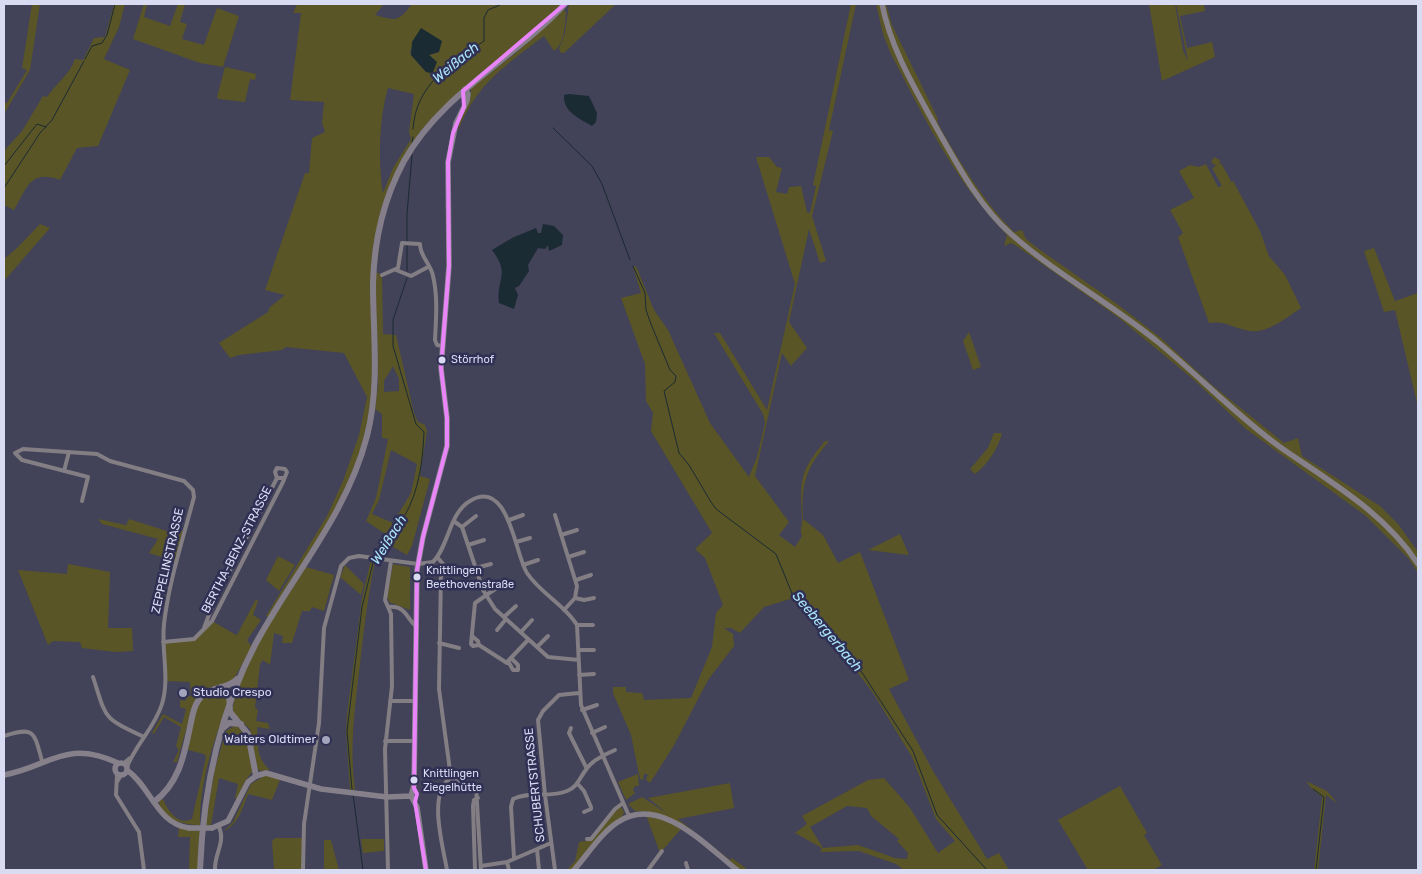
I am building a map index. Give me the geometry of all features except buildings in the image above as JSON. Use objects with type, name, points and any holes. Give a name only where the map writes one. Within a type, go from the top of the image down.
[{"type":"main road","points":[[200,870],[204,811],[209,778],[230,703],[241,674],[257,641],[338,510],[360,460],[372,410],[375,384],[374,300],[377,242],[388,198],[412,148],[448,104],[565,4]]},
{"type":"main road","points":[[154,802],[174,781],[182,760],[197,701],[208,690],[233,683],[241,674]]},
{"type":"main road","points":[[221,687],[228,692],[230,712],[241,724],[250,740],[256,776]]},
{"type":"main road","points":[[222,729],[232,722],[241,724]]},
{"type":"street","points":[[882,4],[892,43],[914,87],[959,167],[997,220],[1033,252],[1159,343],[1231,407],[1279,446],[1379,518],[1402,542],[1418,564]]},
{"type":"street","points":[[426,870],[417,807],[411,796],[414,785],[418,564],[447,446],[447,418],[441,379],[448,273],[448,162],[453,133],[464,107],[464,90]]},
{"type":"street","points":[[448,104],[457,105],[460,113]]},
{"type":"street","points":[[396,270],[401,244],[420,244],[420,252],[433,274],[437,302],[435,340],[437,345],[442,346]]},
{"type":"street","points":[[382,275],[396,270],[411,276],[428,267]]},
{"type":"street","points":[[64,471],[69,452],[23,450],[15,453],[22,460],[64,471],[88,477],[82,501]]},
{"type":"street","name":"ZEPPELINSTRASSE","points":[[69,452],[103,456],[110,461],[184,482],[193,490],[194,497],[168,593],[163,642],[165,681],[163,702],[144,737],[122,769]]},
{"type":"street","name":"BERTHA-BENZ-STRASSE","points":[[163,642],[194,639],[212,622],[287,472],[280,467],[275,472],[277,478],[215,599],[203,629]]},
{"type":"street","name":"BERTHA-BENZ-STRASSE","points":[[277,478],[284,478]]},
{"type":"street","points":[[304,870],[304,824],[319,723],[326,616],[338,574],[346,561],[353,557],[428,564],[438,558],[464,505],[470,500],[482,498],[496,501],[508,520],[523,565],[533,580],[577,625],[579,693],[582,710],[629,816]]},
{"type":"street","points":[[508,520],[523,514]]},
{"type":"street","points":[[555,515],[576,580],[577,591],[575,598],[564,610]]},
{"type":"street","points":[[462,527],[476,516]]},
{"type":"street","points":[[455,522],[462,527],[485,594],[505,618],[536,648],[552,659],[579,660]]},
{"type":"street","points":[[561,534],[577,530]]},
{"type":"street","points":[[516,542],[530,538]]},
{"type":"street","points":[[468,545],[484,540]]},
{"type":"street","points":[[568,557],[584,552]]},
{"type":"street","points":[[438,558],[443,564],[439,643],[440,704],[451,778]]},
{"type":"street","points":[[523,565],[538,560]]},
{"type":"street","points":[[388,870],[385,741],[390,701],[391,614],[386,594],[391,561]]},
{"type":"street","points":[[476,568],[491,564]]},
{"type":"street","points":[[576,580],[591,575]]},
{"type":"street","points":[[498,587],[485,594],[475,603],[473,646],[479,645],[507,663],[513,670],[519,669],[518,665],[511,658]]},
{"type":"street","points":[[575,598],[584,600],[594,598]]},
{"type":"street","points":[[497,630],[516,606]]},
{"type":"street","points":[[389,607],[399,608],[405,612],[417,627]]},
{"type":"street","points":[[521,632],[532,620]]},
{"type":"street","points":[[577,625],[593,625]]},
{"type":"street","points":[[536,648],[548,636]]},
{"type":"street","points":[[507,663],[528,640]]},
{"type":"street","points":[[439,643],[459,648]]},
{"type":"street","points":[[579,650],[594,650]]},
{"type":"street","points":[[579,674],[594,674]]},
{"type":"street","points":[[93,677],[108,719],[144,737]]},
{"type":"street","name":"SCHUBERTSTRASSE","points":[[555,870],[538,720],[543,711],[559,695],[579,693]]},
{"type":"street","points":[[390,701],[415,701]]},
{"type":"street","points":[[582,710],[597,705]]},
{"type":"street","points":[[592,733],[605,727]]},
{"type":"street","points":[[571,728],[569,733],[586,766]]},
{"type":"street","points":[[4,736],[23,730],[29,732],[36,740],[42,761]]},
{"type":"street","points":[[385,741],[414,741]]},
{"type":"street","points":[[514,858],[512,801],[517,797],[565,792],[577,783],[586,766],[615,750]]},
{"type":"street","points":[[4,776],[58,756],[78,754],[107,760],[135,777],[170,821],[189,828],[219,827],[231,818],[245,787],[256,776],[266,773],[310,787],[387,797],[411,796]]},
{"type":"street","points":[[122,769],[116,784],[116,795],[139,832],[144,870]]},
{"type":"street","points":[[446,870],[438,797],[444,783],[451,778],[471,783],[477,790],[481,868],[507,862],[551,843]]},
{"type":"street","points":[[577,783],[584,791],[591,807],[591,809],[584,812]]},
{"type":"street","points":[[475,870],[473,806],[474,800],[478,798]]},
{"type":"street","points":[[587,839],[591,839],[615,809],[623,803]]},
{"type":"street","points":[[574,870],[608,830],[629,816],[652,813],[670,820],[738,870]]},
{"type":"street","points":[[215,870],[214,862],[222,839],[219,827]]},
{"type":"street","points":[[537,849],[539,870]]},
{"type":"street","points":[[648,870],[662,851]]},
{"type":"street","points":[[507,862],[509,870]]},
{"type":"street","points":[[686,863],[688,870]]},
{"type":"shaded area","points":[[32,4],[40,4],[30,70],[4,114],[4,103],[7,103],[27,70],[22,68]]},
{"type":"shaded area","points":[[114,4],[125,4],[119,27],[104,59],[130,70],[98,146],[77,148],[60,180],[50,177],[36,179],[26,188],[14,210],[4,205],[4,151],[22,131],[43,96],[47,97],[70,70],[75,59],[83,60],[94,38],[105,37]]},
{"type":"shaded area","points":[[144,4],[147,4],[144,17],[170,26],[178,4],[185,4],[180,22],[187,24],[182,39],[204,45],[217,8],[239,16],[223,67],[200,63],[133,39]]},
{"type":"shaded area","points":[[297,4],[384,4],[375,15],[396,19],[412,4],[561,4],[526,37],[453,98],[419,133],[384,210],[376,272],[382,275],[383,334],[396,335],[414,413],[418,422],[425,425],[427,431],[420,476],[430,479],[412,546],[407,555],[388,544],[379,557],[373,556],[387,535],[366,521],[376,498],[388,439],[382,438],[382,414],[375,409],[378,385],[377,334],[372,394],[367,424],[351,476],[331,518],[269,617],[266,616],[327,516],[343,481],[359,435],[367,397],[344,353],[286,347],[282,350],[239,355],[230,358],[219,343],[268,312],[269,308],[285,295],[265,290],[305,173],[309,173],[312,138],[325,132],[322,123],[324,102],[290,100],[301,13],[293,13]],"holes":[[[410,50],[439,52],[429,55],[435,60],[426,72],[411,55]],[[388,88],[414,94],[409,132],[411,139],[393,168],[383,193],[380,167],[380,140]],[[393,366],[399,379],[399,391],[384,392],[384,381]],[[391,450],[417,464],[411,493],[393,523],[372,514],[379,500]]]},
{"type":"shaded area","points":[[569,4],[616,4],[564,53],[561,53],[559,49],[565,33]]},
{"type":"shaded area","points":[[851,4],[856,4],[829,130],[833,131],[812,216],[826,261],[820,263],[809,229],[789,322],[807,348],[791,366],[782,353],[755,476],[789,522],[779,535],[795,547],[802,536],[801,493],[803,476],[817,451],[825,441],[829,441],[810,468],[804,486],[803,519],[823,535],[838,563],[860,552],[909,680],[889,689],[933,771],[987,859],[999,853],[1009,870],[904,870],[896,864],[859,851],[820,852],[822,848],[795,833],[807,824],[802,816],[868,780],[884,778],[910,808],[938,853],[955,841],[936,819],[912,757],[873,693],[830,636],[790,599],[764,607],[740,633],[731,628],[724,628],[733,634],[734,646],[708,680],[673,747],[650,783],[646,780],[648,774],[644,774],[643,780],[640,779],[631,735],[613,693],[613,687],[626,687],[626,692],[642,693],[644,700],[691,698],[712,647],[716,613],[723,605],[705,558],[695,549],[712,533],[651,431],[653,413],[646,401],[645,364],[621,298],[641,293],[633,267],[636,266],[654,310],[668,330],[710,423],[749,477],[757,457],[765,423],[763,414],[714,333],[720,333],[767,410],[795,284],[756,157],[769,157],[777,167],[782,168],[776,192],[787,194],[789,187],[801,186],[807,212],[810,213],[816,186],[813,185]],"holes":[[[847,806],[867,808],[871,816],[899,839],[897,841],[908,853],[907,859],[895,858],[858,845],[823,848],[810,827]]]},
{"type":"shaded area","points":[[876,4],[882,6],[899,57],[936,129],[969,184],[1000,224],[1012,233],[979,196],[932,117],[895,44],[884,4],[886,4],[892,25],[938,119],[937,121],[942,131],[975,184],[1003,221],[1014,232],[1022,230],[1026,239],[1036,247],[1117,304],[1161,338],[1212,385],[1284,443],[1298,438],[1302,456],[1380,506],[1398,524],[1418,552],[1418,573],[1409,559],[1366,516],[1246,429],[1193,379],[1119,318],[1018,247],[1011,243],[1004,246],[1007,235],[989,215],[956,171],[915,100],[890,52],[883,34]]},
{"type":"shaded area","points":[[1149,4],[1175,4],[1183,50],[1188,61],[1176,4],[1204,4],[1205,11],[1180,16],[1187,48],[1212,42],[1215,57],[1162,81]]},
{"type":"shaded area","points":[[563,9],[566,12],[565,28],[558,48],[554,51],[544,36],[505,67],[493,77],[473,101],[458,131],[460,118],[470,101],[471,88],[517,52]]},
{"type":"shaded area","points":[[225,67],[256,74],[255,80],[250,79],[245,102],[219,99],[217,97]]},
{"type":"shaded area","points":[[1214,157],[1220,160],[1219,164],[1221,163],[1231,181],[1229,183],[1233,181],[1260,231],[1269,256],[1285,275],[1301,308],[1278,324],[1264,330],[1251,331],[1215,322],[1209,323],[1178,237],[1183,233],[1170,210],[1194,198],[1179,171],[1190,165],[1199,167],[1206,164],[1218,187],[1222,186],[1212,168],[1216,166],[1211,162]]},
{"type":"shaded area","points":[[40,224],[50,228],[4,281],[4,259]]},
{"type":"shaded area","points":[[1374,248],[1395,301],[1418,293],[1418,407],[1395,310],[1384,312],[1364,251]]},
{"type":"shaded area","points":[[969,332],[981,367],[973,370],[963,341]]},
{"type":"shaded area","points":[[994,433],[1002,433],[998,445],[988,461],[975,474],[970,469],[988,448]]},
{"type":"shaded area","points":[[98,519],[126,525],[129,519],[170,532],[185,531],[177,562],[149,553],[158,539],[102,524]]},
{"type":"shaded area","points":[[900,534],[909,555],[868,550]]},
{"type":"shaded area","points":[[278,556],[295,565],[279,591],[266,580]]},
{"type":"shaded area","points":[[371,560],[375,561],[370,587],[353,727],[355,790],[350,790],[346,732],[347,714],[362,598]]},
{"type":"shaded area","points":[[68,564],[110,572],[108,628],[132,628],[133,651],[116,652],[82,648],[80,642],[53,641],[48,645],[18,570],[67,574]]},
{"type":"shaded area","points":[[393,564],[410,567],[410,610],[389,602],[387,596]]},
{"type":"shaded area","points":[[345,565],[364,584],[361,595],[340,577]]},
{"type":"shaded area","points":[[306,567],[334,575],[324,611],[312,607],[310,611],[302,611],[292,643],[282,643],[283,636],[274,633],[270,665],[263,660],[260,664],[255,708],[258,710],[256,721],[268,723],[270,729],[257,727],[258,745],[262,761],[270,770],[260,771],[257,768],[250,729],[233,714],[235,698],[241,680],[261,639]]},
{"type":"shaded area","points":[[256,599],[258,601],[253,615],[261,620],[247,640],[252,647],[232,682],[211,687],[191,712],[177,762],[173,762],[179,750],[176,746],[181,727],[164,717],[154,734],[152,733],[163,714],[182,724],[186,709],[180,707],[180,700],[185,701],[187,697],[191,696],[190,682],[165,681],[163,642],[194,639],[212,621],[238,636]]},
{"type":"shaded area","points":[[220,689],[227,694],[228,704],[217,733],[204,779],[200,825],[174,820],[163,813],[159,801],[163,799],[178,819],[187,821],[192,819],[206,757],[204,754],[188,750],[195,713],[202,698]]},
{"type":"shaded area","points":[[236,725],[245,733],[253,771],[245,781],[237,799],[235,798],[238,784],[219,778],[211,825],[205,825],[215,768],[226,731]]},
{"type":"shaded area","points":[[638,774],[639,786],[635,786],[633,790],[635,793],[626,800],[618,782]]},
{"type":"shaded area","points":[[264,776],[280,780],[272,800],[248,794],[242,810],[233,825],[224,831],[233,822],[251,784]]},
{"type":"shaded area","points":[[1306,781],[1327,791],[1338,804],[1326,795],[1318,870],[1314,870],[1322,797]]},
{"type":"shaded area","points":[[730,783],[734,808],[678,819],[730,860],[732,858],[748,870],[740,870],[704,841],[677,823],[664,816],[635,811],[628,804],[642,797],[668,814],[648,798]]},
{"type":"shaded area","points":[[1120,786],[1147,833],[1144,835],[1162,865],[1153,870],[1088,870],[1058,820]]},
{"type":"shaded area","points":[[621,807],[624,812],[622,817],[611,824],[572,870],[567,870],[575,861],[579,842],[591,840],[617,808]]},
{"type":"shaded area","points":[[646,815],[666,820],[681,829],[660,853]]},
{"type":"shaded area","points":[[179,827],[200,831],[198,870],[189,870],[190,837],[178,837]]},
{"type":"shaded area","points":[[275,838],[302,838],[302,870],[274,870],[272,841]]},
{"type":"shaded area","points":[[361,839],[384,839],[384,851],[363,853]]},
{"type":"shaded area","points":[[324,840],[331,840],[339,870],[324,870]]},
{"type":"water","points":[[421,28],[442,41],[439,52],[429,55],[437,62],[433,72],[430,73],[426,72],[411,55],[412,42]]},
{"type":"water","points":[[564,95],[589,96],[597,113],[596,122],[592,126],[577,117],[566,106]]},
{"type":"water","points":[[543,224],[554,226],[563,235],[562,245],[549,251],[548,245],[545,249],[538,248],[528,265],[529,271],[519,286],[515,288],[518,295],[514,309],[499,303],[502,271],[498,258],[492,250],[512,238],[536,228],[538,233],[541,233]]},
{"type":"waterway","points":[[85,59],[92,46],[102,43],[107,35],[115,4]]},
{"type":"waterway","name":"Weißach","points":[[413,129],[421,99],[428,88],[447,68],[484,41],[484,18],[488,10],[502,4]]},
{"type":"waterway","points":[[4,188],[40,133],[52,120],[84,61]]},
{"type":"waterway","points":[[4,166],[37,124],[46,127]]},
{"type":"waterway","name":"Seebergerbach","points":[[553,128],[592,166],[602,184],[630,260]]},
{"type":"waterway","name":"Weißach","points":[[412,143],[413,137]]},
{"type":"waterway","name":"Weißach","points":[[407,271],[407,214],[412,155]]},
{"type":"waterway","name":"Seebergerbach","points":[[633,266],[645,293],[646,310],[651,324],[670,370],[676,376],[675,382],[664,391],[679,453],[689,465],[716,509],[776,554],[793,596],[834,637],[863,674],[913,751],[937,815],[987,870]]},
{"type":"waterway","name":"Weißach","points":[[376,556],[410,506],[417,485],[423,453],[424,432],[416,424],[393,346],[393,320],[407,278]]},
{"type":"waterway","name":"Weißach","points":[[352,790],[347,731],[362,607],[374,559]]},
{"type":"waterway","points":[[1313,789],[1324,797],[1316,870]]},
{"type":"waterway","name":"Weißach","points":[[353,794],[363,870]]},
{"type":"transit line","points":[[463,91],[565,4]]},
{"type":"transit line","points":[[426,870],[415,802],[417,794],[414,788],[417,570],[423,537],[447,446],[447,418],[441,368],[449,266],[448,162],[453,133],[464,107],[463,91]]},
{"type":"place","name":"Störrhof","points":[[442,360]]},
{"type":"place","name":"Knittlingen Beethovenstraße","points":[[417,577]]},
{"type":"place","name":"Studio Crespo","points":[[183,693]]},
{"type":"place","name":"Walters Oldtimer","points":[[326,740]]},
{"type":"place","name":"Knittlingen Ziegelhütte","points":[[414,780]]}]
